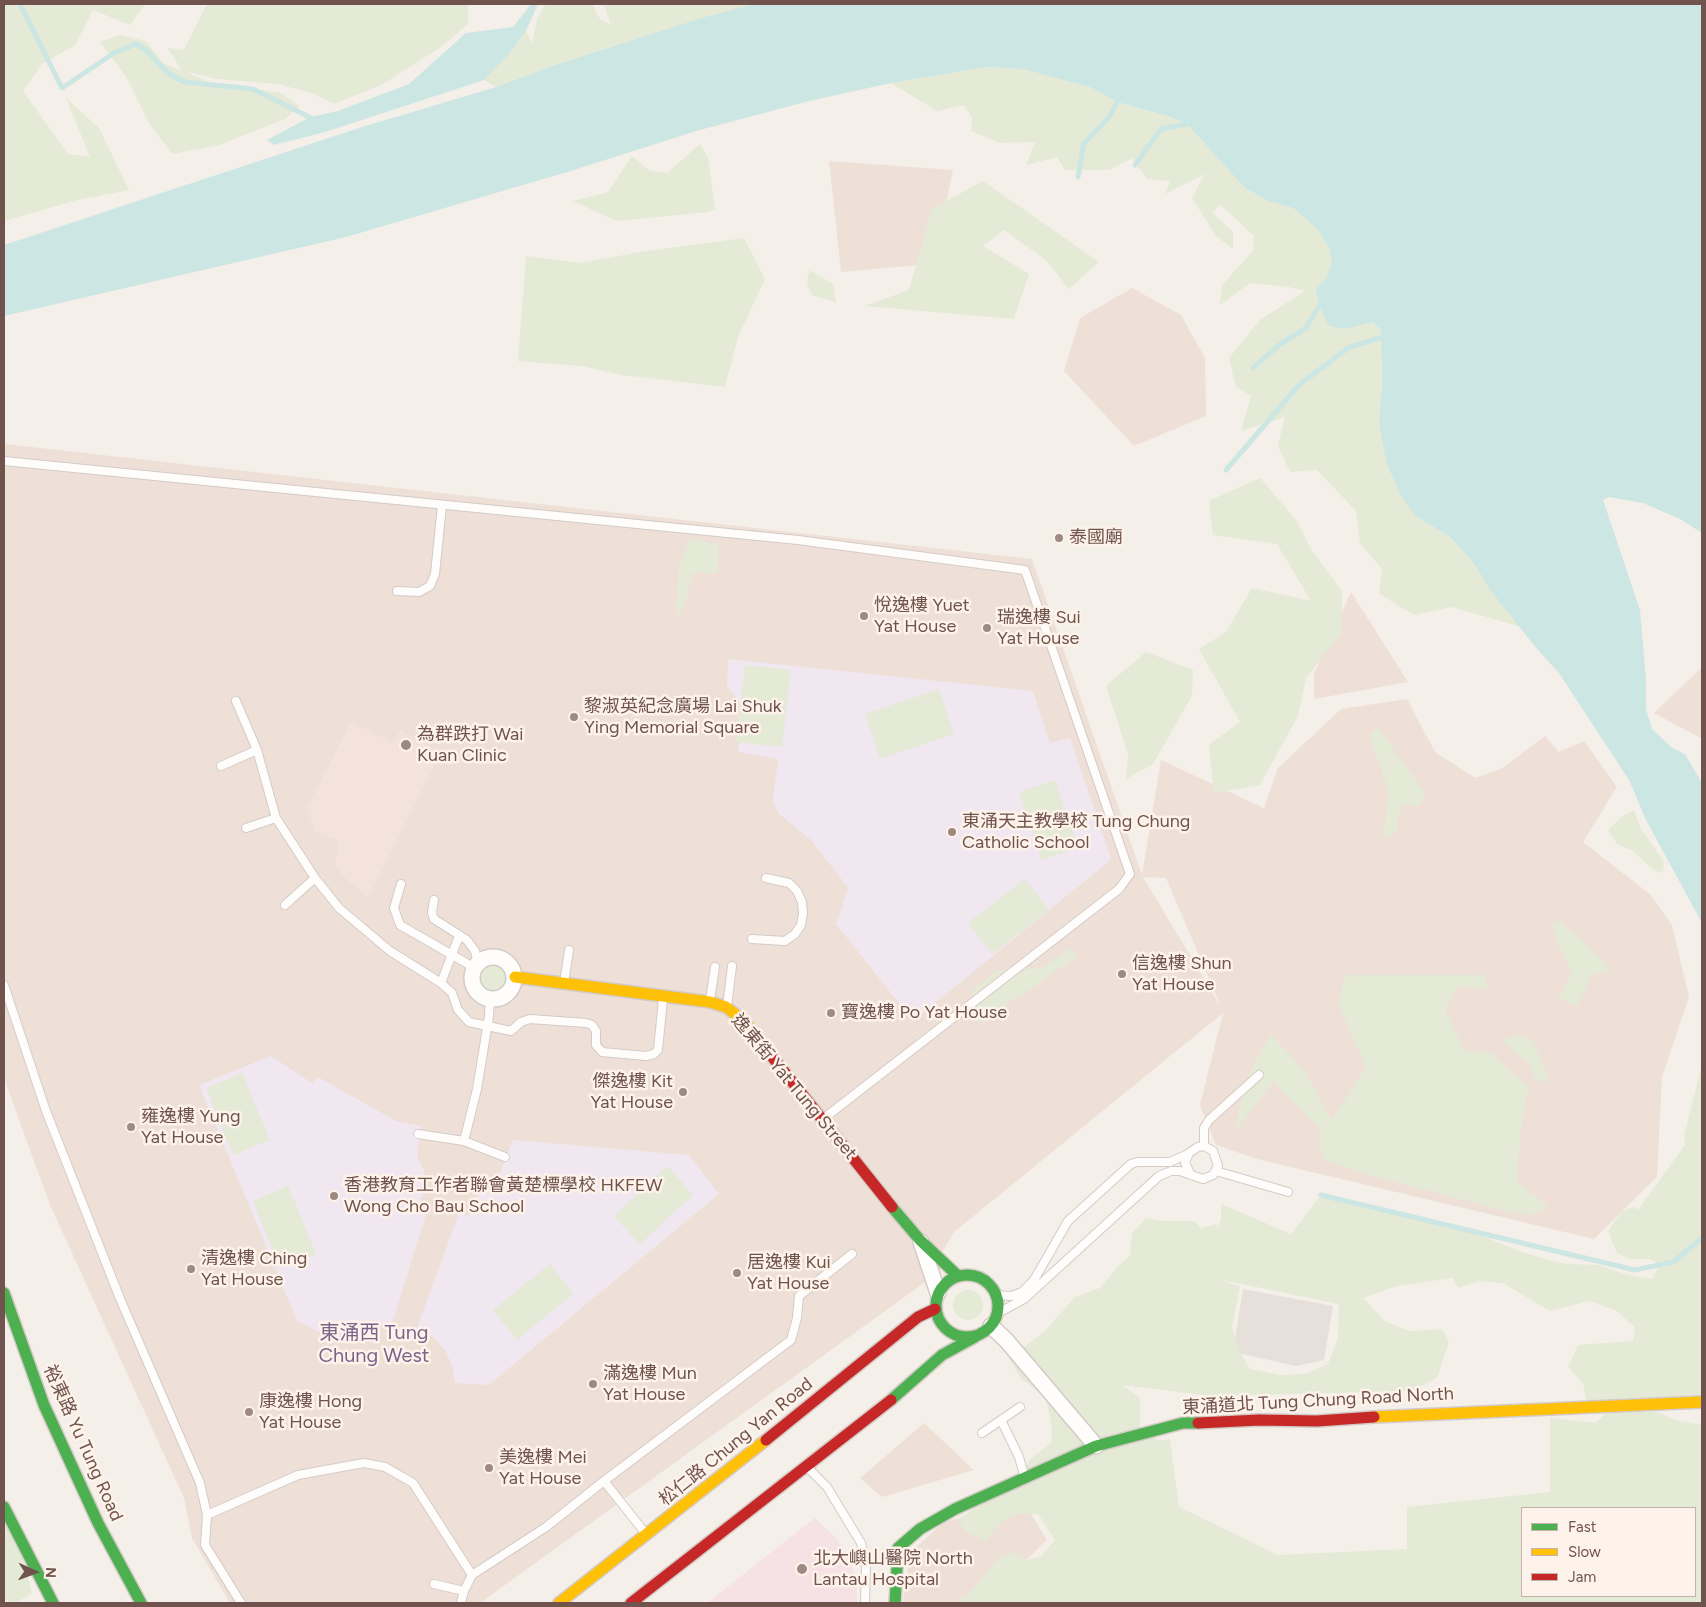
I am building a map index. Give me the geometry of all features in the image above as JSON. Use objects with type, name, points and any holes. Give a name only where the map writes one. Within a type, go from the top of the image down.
[{"type":"street","points":[[491,957],[504,960],[513,970],[515,977],[512,989],[508,994],[496,999],[490,999],[484,997],[474,988],[472,974],[477,965],[491,957]]},
{"type":"street","name":"逸東街 Yat Tung Street","points":[[515,977],[710,1002],[726,1008],[744,1021],[821,1120],[920,1240],[958,1276]]},
{"type":"street","name":"逸東街 Yat Tung Street","points":[[920,1240],[938,1293]]},
{"type":"street","points":[[975,1337],[964,1338],[944,1329],[938,1320],[936,1309],[938,1293],[949,1280],[958,1276],[976,1276],[985,1280],[996,1295],[994,1320],[1006,1340],[1096,1446]]},
{"type":"street","name":"裕東路 Yu Tung Road","points":[[4,1293],[44,1405],[98,1523],[141,1603]]},
{"type":"street","name":"松仁路 Chung Yan Road","points":[[558,1603],[648,1535],[918,1318],[936,1309]]},
{"type":"street","points":[[631,1603],[901,1392],[942,1355],[975,1337],[994,1320]]},
{"type":"street","name":"東涌道北 Tung Chung Road North","points":[[895,1603],[898,1548],[920,1529],[956,1509],[1026,1480],[1096,1446],[1183,1423],[1217,1424],[1259,1420],[1317,1421],[1410,1414],[1702,1402]]},
{"type":"street","points":[[4,1507],[54,1603]]},
{"type":"lane","points":[[4,461],[798,540],[1025,570],[1130,874],[1119,889],[821,1120]]},
{"type":"lane","points":[[397,591],[419,592],[430,586],[434,574],[442,505]]},
{"type":"lane","points":[[236,701],[256,750],[276,818],[315,878],[339,908],[390,951],[441,983],[452,993],[458,1010],[470,1022],[511,1032],[521,1022],[530,1019],[586,1023],[592,1025],[596,1031],[596,1045],[602,1052],[650,1055],[658,1050],[664,996]]},
{"type":"lane","points":[[221,766],[256,750]]},
{"type":"lane","points":[[246,828],[276,818]]},
{"type":"lane","points":[[285,905],[315,878]]},
{"type":"lane","points":[[752,939],[785,941],[795,934],[803,914],[802,902],[793,887],[778,879],[766,878]]},
{"type":"lane","points":[[401,884],[394,908],[400,925],[450,954],[477,965]]},
{"type":"lane","points":[[434,900],[432,913],[434,919],[472,945],[477,965]]},
{"type":"lane","points":[[441,983],[450,954],[459,936]]},
{"type":"lane","points":[[564,982],[569,950]]},
{"type":"lane","points":[[726,1008],[732,966]]},
{"type":"lane","points":[[710,1002],[714,968]]},
{"type":"lane","points":[[4,985],[46,1111],[121,1301],[200,1483],[207,1515],[205,1545],[241,1603]]},
{"type":"lane","points":[[464,1141],[477,1089],[488,1026],[490,999]]},
{"type":"lane","points":[[1204,1146],[1204,1128],[1209,1120],[1259,1075]]},
{"type":"lane","points":[[418,1134],[464,1141],[505,1157]]},
{"type":"lane","points":[[994,1320],[1024,1299],[1158,1176],[1170,1171],[1203,1179],[1216,1171],[1218,1166],[1216,1156],[1209,1148],[1204,1146],[1193,1149],[1188,1154],[1170,1162],[1138,1162],[1131,1164],[1068,1221],[1034,1280],[1022,1292],[1012,1296],[996,1295]]},
{"type":"lane","points":[[1188,1154],[1186,1163],[1191,1175]]},
{"type":"lane","points":[[1216,1171],[1288,1192]]},
{"type":"lane","points":[[462,1603],[464,1590],[472,1575],[546,1526],[791,1340],[797,1318],[799,1296],[852,1254]]},
{"type":"lane","points":[[982,1433],[1020,1407]]},
{"type":"lane","points":[[1001,1420],[1019,1457],[1026,1480]]},
{"type":"lane","points":[[207,1515],[298,1475],[364,1463],[385,1467],[413,1483],[472,1575]]},
{"type":"lane","points":[[806,1466],[827,1487],[862,1543],[866,1567],[865,1603]]},
{"type":"lane","points":[[604,1481],[648,1535]]},
{"type":"lane","points":[[434,1584],[464,1590]]},
{"type":"shaded area","points":[[829,161],[953,170],[933,264],[841,272]]},
{"type":"shaded area","points":[[1132,288],[1181,315],[1205,358],[1206,416],[1134,446],[1064,371],[1080,318]]},
{"type":"shaded area","points":[[4,444],[1032,559],[1142,875],[1161,760],[1264,808],[1278,768],[1341,709],[1407,699],[1435,752],[1475,778],[1501,769],[1545,736],[1559,752],[1584,741],[1617,787],[1583,842],[1651,895],[1672,925],[1689,997],[1662,1077],[1657,1177],[1594,1239],[1257,1159],[1216,1145],[1200,1105],[1223,1013],[954,1232],[924,1283],[480,1603],[230,1603],[192,1538],[184,1498],[50,1205],[7,1087],[4,1072]],"holes":[[[1143,877],[1166,878],[1221,1007]]]},
{"type":"shaded area","points":[[1351,592],[1408,682],[1314,699],[1314,674]]},
{"type":"shaded area","name":"東涌天主教學校 Tung Chung Catholic School","points":[[728,659],[1033,691],[1050,743],[1070,738],[1111,858],[913,1021],[836,924],[848,888],[812,841],[778,813],[773,801],[778,759],[738,752],[743,707],[727,686]]},
{"type":"shaded area","points":[[1702,667],[1702,739],[1654,713]]},
{"type":"shaded area","points":[[351,722],[393,743],[400,730],[441,752],[368,898],[342,875],[336,865],[338,840],[315,831],[307,808]]},
{"type":"shaded area","name":"香港教育工作者聯會黃楚標學校 HKFEW Wong Cho Bau School","points":[[271,1056],[312,1083],[318,1077],[396,1121],[421,1126],[417,1156],[424,1171],[425,1186],[420,1206],[428,1208],[392,1324],[361,1323],[346,1328],[331,1338],[297,1321],[199,1085]]},
{"type":"shaded area","points":[[513,1140],[689,1155],[719,1194],[489,1385],[455,1383],[453,1368],[446,1352],[433,1337],[417,1328],[459,1213],[468,1216],[476,1198],[486,1185],[499,1176]]},
{"type":"shaded area","points":[[1243,1289],[1333,1306],[1324,1360],[1296,1366],[1233,1352]]},
{"type":"shaded area","points":[[924,1423],[974,1470],[882,1497],[860,1478]]},
{"type":"shaded area","points":[[1024,1502],[1047,1540],[981,1603],[903,1603],[910,1553],[944,1522]]},
{"type":"shaded area","name":"北大嶼山醫院 North Lantau Hospital","points":[[815,1518],[835,1537],[850,1559],[856,1579],[857,1603],[707,1603]]},
{"type":"green space","points":[[4,4],[145,4],[130,25],[93,10],[75,45],[42,64],[23,91],[68,154],[90,157],[66,98],[99,128],[129,190],[77,200],[4,221]]},
{"type":"green space","points":[[207,4],[468,4],[468,24],[441,47],[383,84],[334,104],[312,93],[278,84],[216,79],[184,71],[209,82],[281,93],[299,106],[285,119],[219,145],[172,154],[149,123],[127,78],[100,42],[120,35],[146,41],[163,63],[182,71],[168,48],[184,50]]},
{"type":"green space","points":[[545,4],[592,4],[600,19],[611,25],[604,4],[754,4],[698,19],[552,66],[496,87],[484,80],[511,52],[526,31],[532,44],[537,19]]},
{"type":"green space","points":[[987,67],[1022,69],[1090,87],[1117,102],[1171,117],[1187,124],[1244,187],[1268,201],[1293,208],[1318,230],[1329,248],[1332,263],[1319,306],[1326,321],[1330,327],[1346,329],[1372,322],[1381,329],[1382,384],[1379,422],[1414,515],[1450,537],[1475,565],[1490,590],[1521,627],[1452,607],[1414,615],[1379,593],[1382,569],[1360,543],[1356,511],[1317,470],[1290,472],[1278,446],[1285,417],[1241,431],[1251,396],[1236,387],[1229,358],[1260,320],[1305,291],[1289,287],[1250,283],[1220,305],[1222,285],[1253,251],[1254,236],[1220,204],[1213,213],[1233,232],[1233,249],[1216,236],[1192,198],[1205,174],[1165,194],[1170,181],[1147,179],[1132,158],[1109,170],[1065,170],[1057,157],[1026,165],[1035,142],[1000,143],[971,131],[972,117],[964,105],[937,111],[891,83]]},
{"type":"green space","points":[[700,144],[708,157],[715,209],[708,212],[617,221],[573,201],[608,192],[632,156],[650,171],[667,173]]},
{"type":"green space","points":[[983,181],[1099,262],[1069,289],[1046,260],[1004,230],[983,246],[1029,274],[1014,319],[865,306],[909,290],[932,209]]},
{"type":"green space","points":[[744,238],[765,279],[738,337],[725,387],[622,375],[581,366],[518,361],[526,256],[581,263],[640,252]]},
{"type":"green space","points":[[809,270],[833,284],[836,302],[812,295],[807,283]]},
{"type":"green space","points":[[1260,478],[1296,520],[1312,551],[1342,591],[1342,632],[1306,678],[1298,716],[1260,785],[1214,793],[1209,745],[1240,722],[1199,649],[1226,632],[1252,588],[1311,601],[1277,544],[1213,535],[1209,501]]},
{"type":"green space","points":[[690,538],[719,545],[718,573],[693,573],[685,604],[676,617],[679,569]]},
{"type":"green space","points":[[1146,652],[1193,670],[1192,696],[1153,764],[1126,779],[1128,754],[1106,686]]},
{"type":"green space","points":[[745,665],[791,670],[782,747],[736,742]]},
{"type":"green space","points":[[939,689],[954,734],[880,759],[865,714]]},
{"type":"green space","points":[[1378,727],[1424,792],[1421,806],[1400,805],[1397,832],[1383,839],[1389,791],[1369,735]]},
{"type":"green space","points":[[1055,780],[1078,847],[1042,860],[1019,792]]},
{"type":"green space","points":[[1634,810],[1640,827],[1664,862],[1663,873],[1653,870],[1633,851],[1617,844],[1608,830],[1620,818]]},
{"type":"green space","points":[[1025,879],[1049,910],[992,954],[968,923]]},
{"type":"green space","points":[[1559,920],[1605,962],[1611,972],[1592,975],[1578,1005],[1558,999],[1572,974],[1551,925]]},
{"type":"green space","points":[[1069,949],[1079,955],[977,1023],[972,991],[997,970],[1042,968]]},
{"type":"green space","points":[[493,961],[500,962],[505,966],[509,971],[509,985],[505,990],[500,994],[493,995],[486,994],[481,990],[477,985],[476,978],[477,971],[481,966],[486,962]]},
{"type":"green space","points":[[1346,975],[1484,975],[1489,988],[1458,987],[1445,1009],[1464,1050],[1490,1053],[1528,1087],[1520,1137],[1517,1182],[1549,1206],[1535,1215],[1510,1212],[1360,1173],[1322,1158],[1319,1127],[1273,1082],[1234,1133],[1247,1078],[1271,1034],[1306,1072],[1331,1121],[1366,1068],[1338,1003]]},
{"type":"green space","points":[[1521,1035],[1533,1041],[1550,1082],[1536,1080],[1527,1062],[1501,1040]]},
{"type":"green space","points":[[1702,1064],[1702,1405],[1587,1408],[1583,1383],[1568,1367],[1578,1345],[1633,1341],[1635,1327],[1615,1310],[1589,1301],[1550,1311],[1503,1283],[1479,1281],[1458,1288],[1453,1278],[1396,1286],[1363,1298],[1386,1322],[1410,1331],[1442,1329],[1449,1342],[1437,1378],[1411,1391],[1212,1396],[1122,1385],[1140,1398],[1140,1426],[1159,1441],[1170,1439],[1179,1507],[1278,1555],[1407,1549],[1407,1507],[1550,1492],[1550,1418],[1595,1423],[1608,1412],[1658,1412],[1676,1420],[1702,1425],[1702,1603],[955,1603],[969,1594],[998,1558],[1011,1552],[1026,1560],[1040,1557],[1055,1540],[1038,1514],[1017,1514],[1001,1522],[986,1541],[965,1531],[958,1519],[1015,1484],[1030,1460],[1052,1442],[1051,1422],[1046,1398],[1022,1379],[1009,1359],[1044,1332],[1075,1297],[1100,1288],[1117,1267],[1130,1256],[1132,1233],[1146,1218],[1163,1221],[1194,1221],[1201,1228],[1216,1224],[1218,1229],[1221,1219],[1221,1204],[1291,1234],[1321,1195],[1462,1228],[1545,1259],[1567,1264],[1598,1265],[1628,1275],[1652,1279],[1660,1265],[1650,1259],[1630,1259],[1617,1253],[1608,1231],[1622,1211],[1634,1207],[1638,1210],[1685,1145],[1684,1136]],"holes":[[[1222,1280],[1339,1304],[1338,1338],[1328,1364],[1305,1374],[1280,1375],[1250,1369],[1238,1349],[1232,1326],[1240,1287]]]},
{"type":"green space","points":[[242,1073],[270,1140],[233,1155],[206,1088]]},
{"type":"green space","points":[[667,1166],[693,1195],[640,1244],[614,1216]]},
{"type":"green space","points":[[288,1186],[316,1254],[280,1268],[253,1201]]},
{"type":"green space","points":[[550,1264],[573,1294],[517,1340],[493,1310]]},
{"type":"green space","points":[[968,1290],[979,1294],[983,1305],[979,1316],[968,1320],[957,1316],[953,1305],[957,1294]]},
{"type":"green space","points":[[4,1518],[23,1559],[32,1593],[16,1603],[11,1603],[4,1597]]},
{"type":"water","points":[[531,4],[538,4],[526,31],[511,52],[484,80],[325,132],[274,145],[267,140],[310,117],[338,111],[409,84],[466,33],[513,27]]},
{"type":"water","points":[[754,4],[1702,4],[1702,533],[1680,519],[1643,503],[1609,497],[1603,500],[1640,610],[1646,680],[1646,709],[1652,729],[1671,747],[1685,754],[1702,783],[1702,923],[1646,820],[1629,780],[1559,673],[1537,649],[1490,590],[1475,565],[1460,548],[1450,537],[1414,515],[1400,494],[1387,464],[1379,422],[1382,384],[1381,329],[1372,322],[1346,329],[1330,327],[1326,321],[1319,306],[1316,289],[1326,279],[1332,263],[1329,248],[1318,230],[1293,208],[1268,201],[1244,187],[1187,124],[1171,117],[1117,102],[1090,87],[1022,69],[987,67],[891,83],[809,101],[696,131],[574,170],[346,237],[4,316],[4,245],[362,127],[496,87],[552,66],[698,19]]},
{"type":"waterway","points":[[20,4],[62,88],[114,53],[136,44],[146,50],[168,73],[184,82],[253,89],[317,121]]},
{"type":"waterway","points":[[1078,177],[1084,143],[1110,116],[1117,102]]},
{"type":"waterway","points":[[1135,165],[1161,129],[1187,124]]},
{"type":"waterway","points":[[1253,368],[1280,344],[1306,328],[1319,306]]},
{"type":"waterway","points":[[1226,470],[1299,385],[1348,348],[1382,337]]},
{"type":"waterway","points":[[1321,1195],[1635,1270],[1673,1262],[1702,1238]]},
{"type":"traffic: fast","points":[[892,1207],[920,1240],[958,1276]]},
{"type":"traffic: fast","points":[[961,1275],[973,1275],[989,1284],[996,1294],[998,1306],[996,1318],[989,1328],[973,1337],[961,1337],[950,1332],[941,1323],[936,1312],[936,1300],[941,1289],[950,1280],[961,1275]]},
{"type":"traffic: fast","points":[[4,1293],[44,1405],[98,1523],[141,1603]]},
{"type":"traffic: fast","points":[[891,1400],[942,1355],[975,1337]]},
{"type":"traffic: fast","points":[[895,1603],[898,1548],[920,1529],[955,1509],[1096,1446],[1183,1423],[1198,1423]]},
{"type":"traffic: fast","points":[[4,1507],[53,1603]]},
{"type":"traffic: slow","points":[[515,977],[710,1002],[726,1007],[744,1021],[758,1039]]},
{"type":"traffic: slow","points":[[1374,1417],[1702,1402]]},
{"type":"traffic: slow","points":[[559,1603],[766,1440]]},
{"type":"traffic: jam","points":[[758,1039],[892,1207]]},
{"type":"traffic: jam","points":[[766,1440],[918,1317],[935,1309]]},
{"type":"traffic: jam","points":[[631,1603],[891,1400]]},
{"type":"traffic: jam","points":[[1198,1423],[1259,1420],[1317,1421],[1374,1417]]},
{"type":"place","name":"泰國廟","points":[[1059,538]]},
{"type":"place","name":"悅逸樓 Yuet Yat House","points":[[864,616]]},
{"type":"place","name":"瑞逸樓 Sui Yat House","points":[[987,628]]},
{"type":"place","name":"黎淑英紀念廣場 Lai Shuk Ying Memorial Square","points":[[574,717]]},
{"type":"place","name":"為群跌打 Wai Kuan Clinic","points":[[406,745]]},
{"type":"place","name":"東涌天主教學校 Tung Chung Catholic School","points":[[952,832]]},
{"type":"place","name":"信逸樓 Shun Yat House","points":[[1122,974]]},
{"type":"place","name":"寶逸樓 Po Yat House","points":[[831,1013]]},
{"type":"place","name":"傑逸樓 Kit Yat House","points":[[683,1092]]},
{"type":"place","name":"雍逸樓 Yung Yat House","points":[[131,1127]]},
{"type":"place","name":"香港教育工作者聯會黃楚標學校 HKFEW Wong Cho Bau School","points":[[334,1196]]},
{"type":"place","name":"清逸樓 Ching Yat House","points":[[191,1269]]},
{"type":"place","name":"居逸樓 Kui Yat House","points":[[737,1273]]},
{"type":"place","name":"滿逸樓 Mun Yat House","points":[[593,1384]]},
{"type":"place","name":"康逸樓 Hong Yat House","points":[[249,1412]]},
{"type":"place","name":"美逸樓 Mei Yat House","points":[[489,1468]]},
{"type":"place","name":"北大嶼山醫院 North Lantau Hospital","points":[[802,1569]]},
{"type":"district","name":"東涌西 Tung Chung West","points":[[374,1344]]}]
